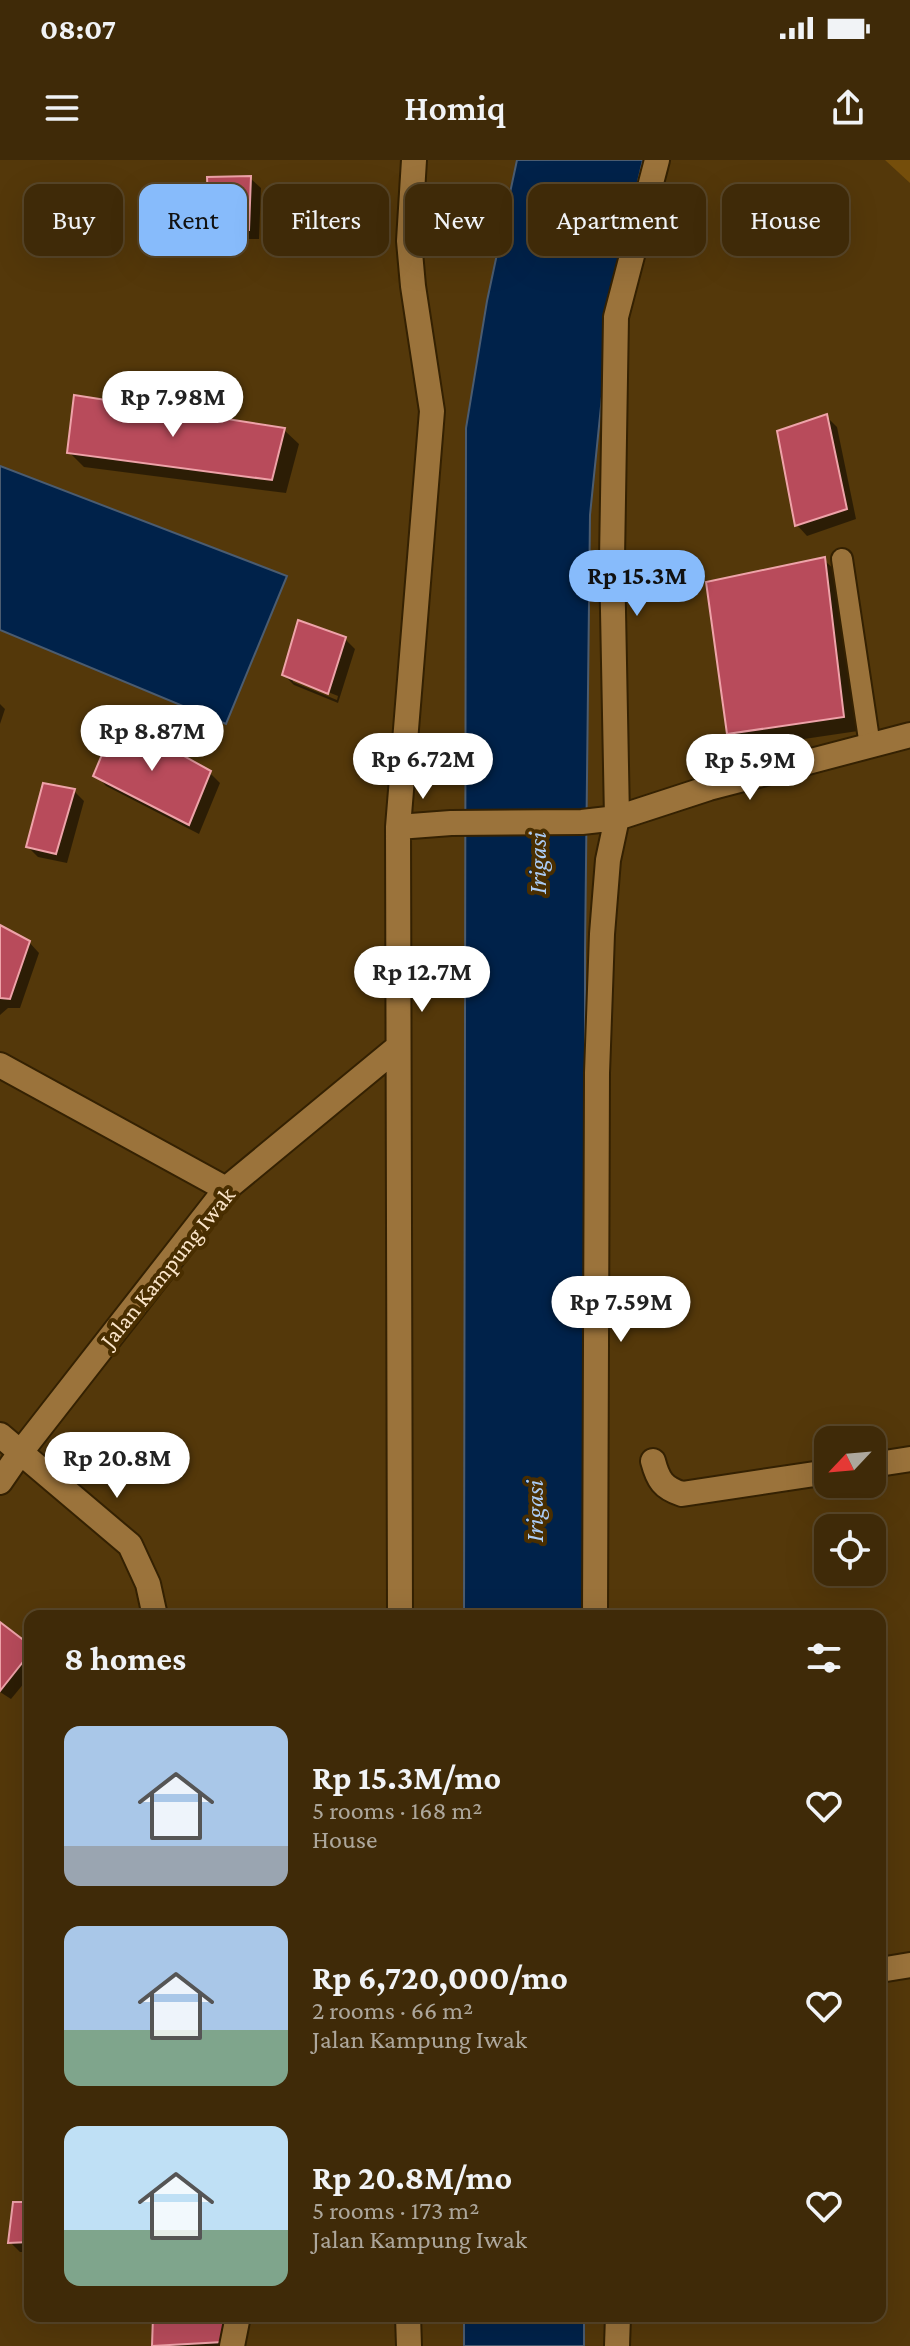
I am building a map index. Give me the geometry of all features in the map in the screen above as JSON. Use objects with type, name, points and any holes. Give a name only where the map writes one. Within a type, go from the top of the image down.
[{"type":"street","points":[[400,1610],[398,827],[432,411],[409,241],[414,160]]},
{"type":"street","points":[[595,1610],[598,1057],[604,904],[608,860],[617,818],[612,559],[616,317],[657,160]]},
{"type":"street","points":[[398,827],[451,823],[582,822],[617,818],[709,788],[910,735]]},
{"type":"street","name":"Jalan Kampung Iwak","points":[[0,1482],[226,1189],[398,1047]]},
{"type":"street","points":[[0,1065],[226,1189]]},
{"type":"street","points":[[0,1435],[130,1545],[148,1584],[154,1610]]},
{"type":"street","points":[[886,1463],[910,1459]]},
{"type":"street","points":[[653,1461],[658,1478],[668,1489],[682,1494],[814,1474]]},
{"type":"street","points":[[886,1969],[910,1965]]},
{"type":"street","points":[[232,2346],[237,2322]]},
{"type":"street","points":[[408,2322],[409,2346]]},
{"type":"street","points":[[617,2346],[618,2322]]},
{"type":"lane","points":[[842,559],[870,746]]},
{"type":"shaded area","points":[[885,160],[910,160],[910,183]]},
{"type":"water","name":"Irigasi","points":[[517,160],[643,160],[637,184],[528,184],[528,256],[620,256],[613,288],[590,515],[585,952],[585,1610],[464,1610],[466,428],[497,256],[512,256],[512,184]]},
{"type":"water","points":[[0,466],[287,576],[226,724],[0,630]]},
{"type":"water","points":[[464,2322],[584,2322],[584,2346],[464,2346]]},
{"type":"building","points":[[251,176],[249,230],[247,184],[207,184],[207,177]]},
{"type":"building","points":[[74,395],[285,428],[272,480],[67,453]]},
{"type":"building","points":[[827,414],[847,509],[795,526],[777,431]]},
{"type":"building","points":[[825,557],[844,717],[727,734],[706,582]]},
{"type":"building","points":[[298,620],[346,637],[328,694],[282,675]]},
{"type":"building","points":[[117,719],[211,771],[189,825],[93,776]]},
{"type":"building","points":[[43,783],[75,789],[56,854],[26,847]]},
{"type":"building","points":[[0,925],[30,941],[10,999],[0,998]]},
{"type":"building","points":[[0,1622],[24,1640],[24,1661],[0,1691]]},
{"type":"building","points":[[13,2202],[24,2202],[24,2242],[8,2243]]},
{"type":"building","points":[[153,2322],[223,2322],[223,2342],[152,2346]]}]
